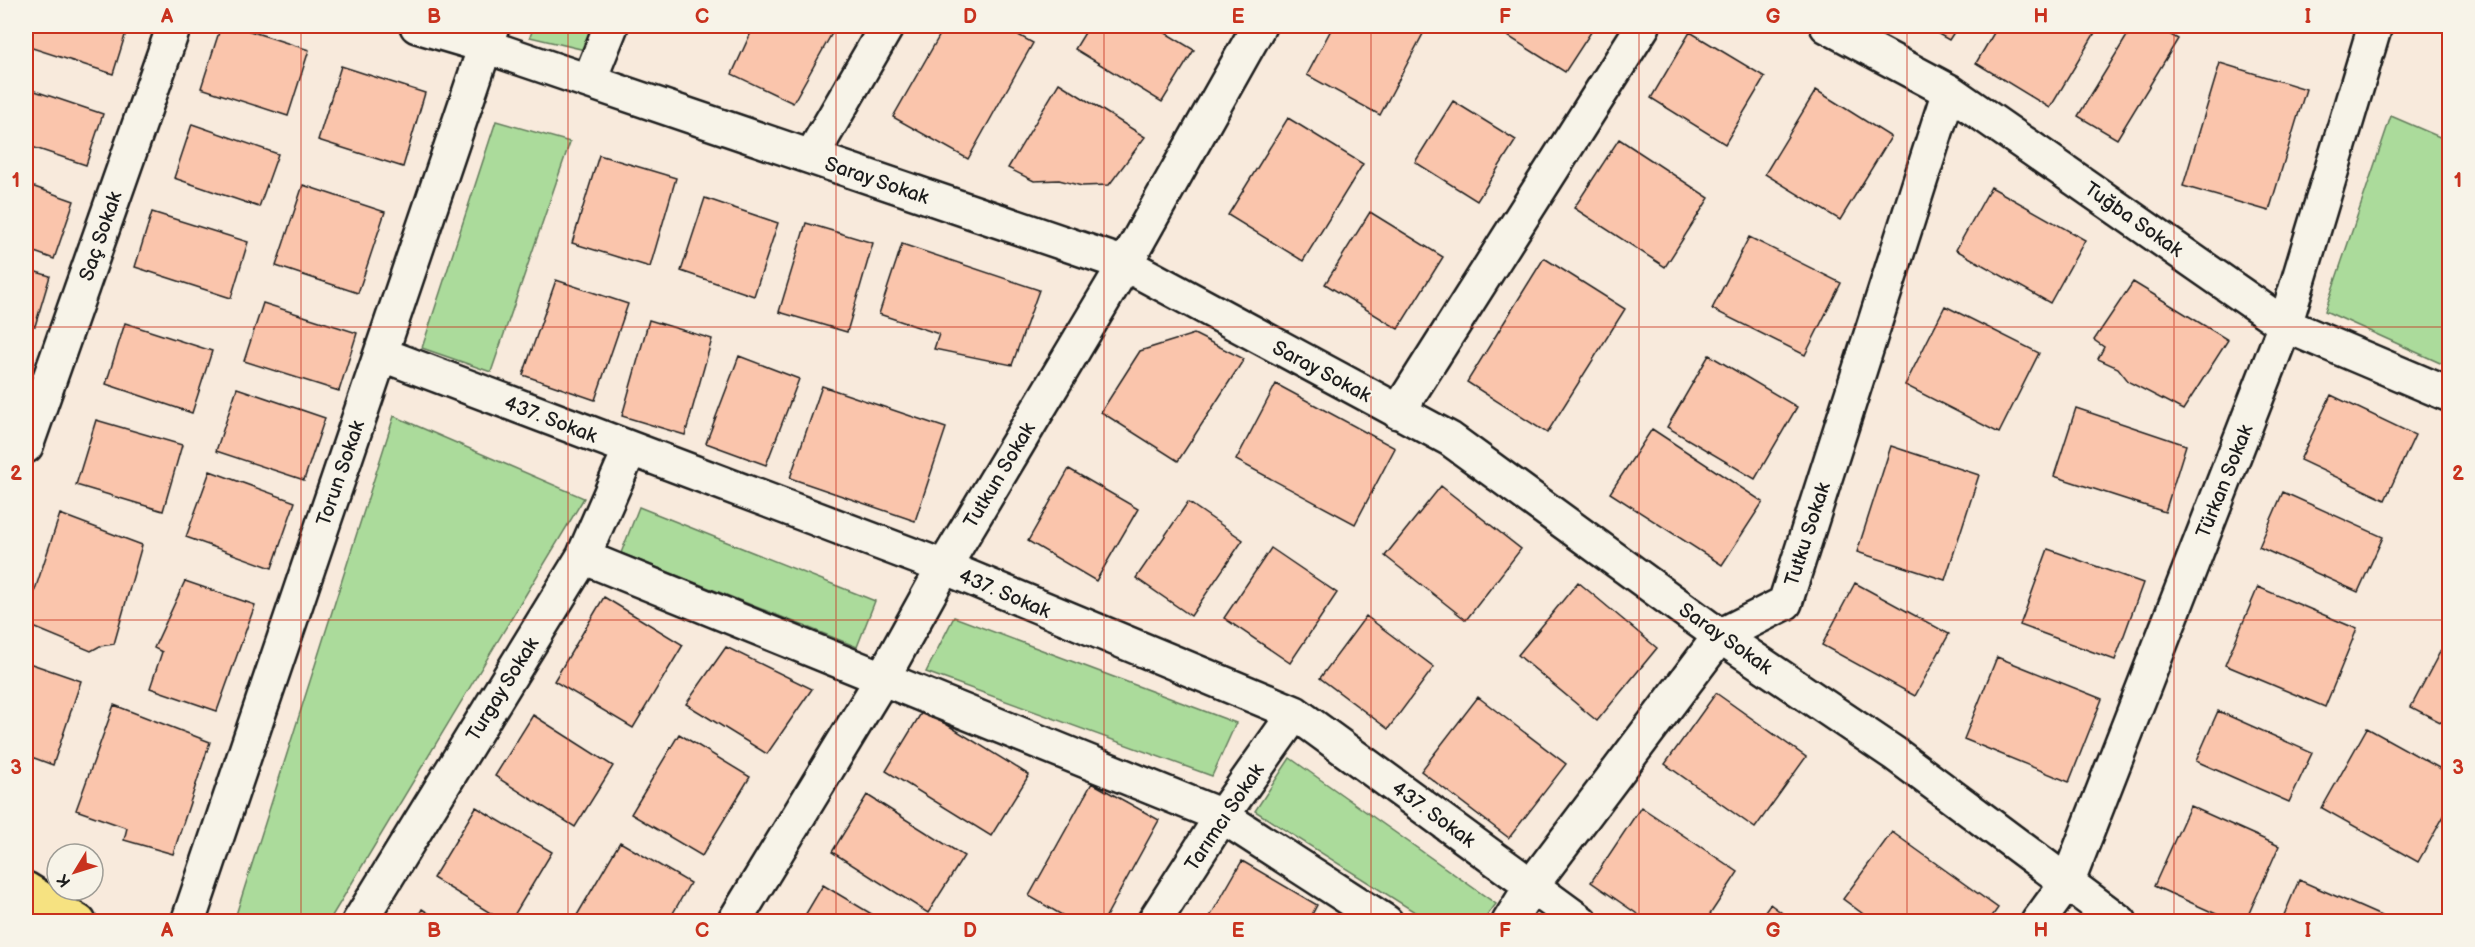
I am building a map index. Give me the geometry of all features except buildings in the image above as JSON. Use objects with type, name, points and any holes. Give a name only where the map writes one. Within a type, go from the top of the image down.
[{"type":"main road","points":[[26,889],[79,921]]},
{"type":"street","name":"Saç Sokak","points":[[26,446],[174,26]]},
{"type":"street","name":"Saray Sokak","points":[[417,26],[489,36],[589,81],[1125,264],[1450,439],[1720,636],[1895,754],[2120,921]]},
{"type":"street","points":[[589,81],[611,26]]},
{"type":"street","points":[[811,157],[887,26]]},
{"type":"street","name":"Tutkun Sokak","points":[[735,921],[882,679],[944,567],[1125,264],[1258,26]]},
{"type":"street","points":[[1398,412],[1643,26]]},
{"type":"street","name":"Tuğba Sokak","points":[[1827,26],[1949,91],[2286,325],[2450,395]]},
{"type":"street","name":"Türkan Sokak","points":[[2038,921],[2068,881],[2286,325],[2375,26]]},
{"type":"street","name":"Torun Sokak","points":[[188,921],[489,36]]},
{"type":"street","name":"Tutku Sokak","points":[[1509,921],[1532,885],[1720,636],[1785,603],[1949,91]]},
{"type":"street","name":"437. Sokak","points":[[381,354],[944,567],[1294,713],[1581,921]]},
{"type":"street","name":"Turgay Sokak","points":[[359,921],[583,557],[630,449]]},
{"type":"street","points":[[583,557],[1222,816],[1386,921]]},
{"type":"street","name":"Tarımcı Sokak","points":[[1154,921],[1222,816],[1294,713]]},
{"type":"green space","points":[[534,26],[595,26],[585,50],[530,37]]},
{"type":"green space","points":[[2391,116],[2449,141],[2449,367],[2325,311]]},
{"type":"green space","points":[[496,121],[570,142],[491,372],[422,348]]},
{"type":"green space","points":[[394,416],[584,498],[329,921],[234,921]]},
{"type":"green space","points":[[639,507],[875,601],[857,647],[621,553]]},
{"type":"green space","points":[[954,617],[1236,723],[1212,776],[926,672]]},
{"type":"green space","points":[[1290,758],[1496,904],[1483,921],[1429,921],[1255,811]]}]
